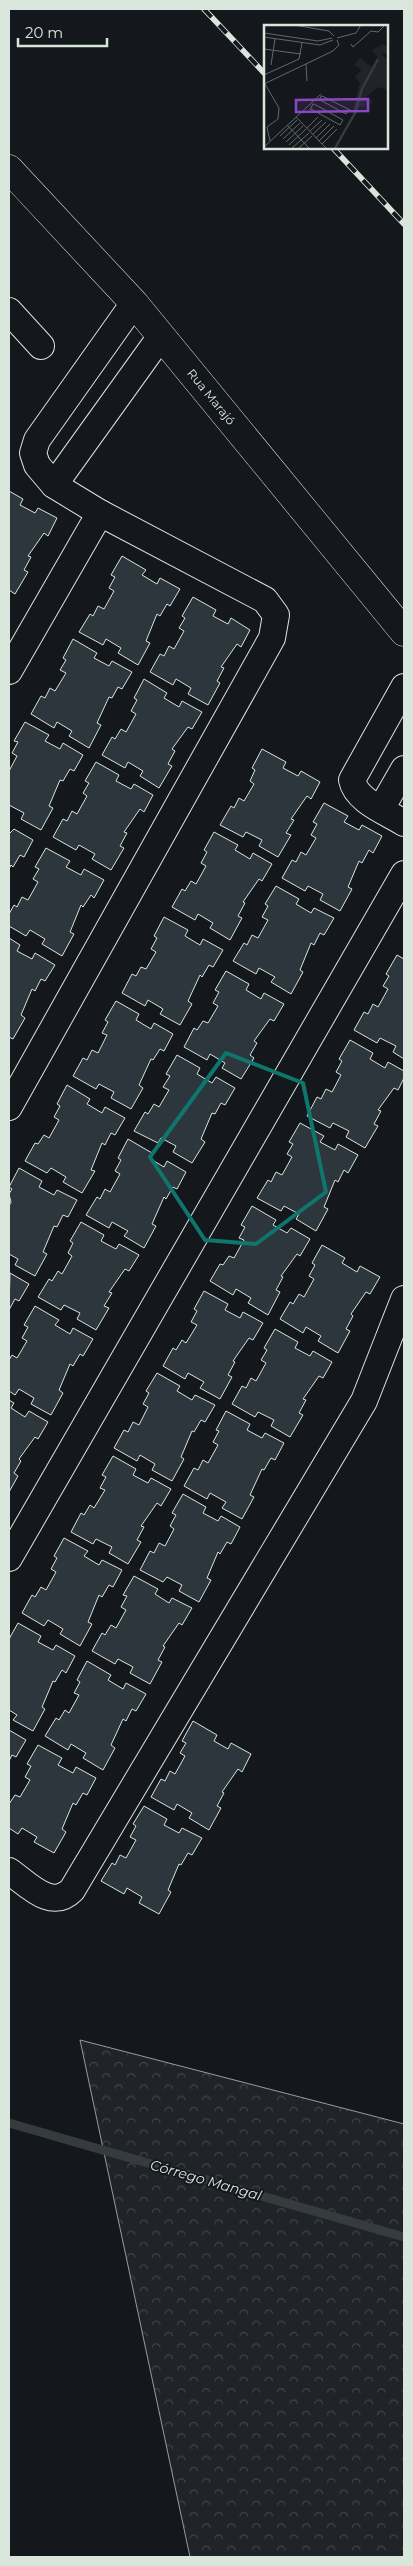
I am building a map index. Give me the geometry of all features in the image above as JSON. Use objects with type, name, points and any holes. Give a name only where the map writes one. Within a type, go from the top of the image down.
[{"type":"street","name":"Rua Marajó","points":[[9,169],[134,303],[404,632]]},
{"type":"street","points":[[9,1107],[272,638],[276,616],[265,600],[100,513],[54,485],[37,465],[33,453],[37,440],[134,303]]},
{"type":"street","points":[[9,311],[41,346]]},
{"type":"street","points":[[54,485],[161,336]]},
{"type":"street","points":[[9,671],[100,513]]},
{"type":"street","points":[[404,687],[352,780],[354,790],[404,823]]},
{"type":"street","points":[[381,809],[404,769]]},
{"type":"street","points":[[9,1558],[404,874]]},
{"type":"street","points":[[9,1871],[46,1897],[55,1900],[65,1897],[72,1890],[364,1401],[404,1299]]},
{"type":"highlighted area","points":[[226,1053],[303,1083],[326,1192],[256,1244],[205,1240],[150,1157]]},
{"type":"green space","points":[[80,2040],[404,2124],[404,2557],[190,2557]]},
{"type":"building","points":[[9,491],[23,499],[20,505],[35,513],[38,508],[57,518],[48,536],[44,533],[28,556],[31,557],[24,570],[28,572],[15,594],[9,590]]},
{"type":"building","points":[[122,556],[146,570],[142,575],[157,584],[160,578],[180,589],[170,606],[167,604],[160,616],[157,614],[146,641],[150,643],[138,665],[118,653],[121,648],[106,639],[103,645],[79,632],[90,614],[93,616],[98,606],[104,609],[114,591],[109,588],[115,577],[111,575]]},
{"type":"building","points":[[193,597],[216,610],[213,616],[228,624],[231,618],[250,630],[241,647],[237,644],[221,667],[224,668],[217,681],[220,683],[208,705],[188,694],[191,688],[176,679],[173,685],[150,672],[160,654],[164,656],[169,646],[174,649],[184,631],[179,628],[185,618],[182,616]]},
{"type":"building","points":[[73,639],[97,653],[94,658],[109,666],[112,661],[132,672],[122,689],[118,687],[112,698],[109,697],[97,723],[101,725],[89,748],[69,736],[72,731],[57,722],[54,728],[31,714],[41,696],[45,698],[50,688],[55,691],[66,673],[60,670],[66,660],[63,658]]},
{"type":"building","points":[[144,679],[167,693],[164,698],[179,707],[182,701],[202,712],[192,729],[188,727],[172,749],[175,751],[168,764],[172,766],[159,788],[140,776],[143,771],[128,762],[125,768],[102,755],[112,737],[115,739],[121,729],[126,732],[136,714],[131,711],[137,700],[134,698]]},
{"type":"building","points":[[25,722],[49,735],[45,741],[60,749],[63,743],[83,755],[74,771],[70,769],[63,781],[60,780],[49,806],[53,808],[41,830],[21,819],[24,813],[9,805],[9,771],[17,756],[12,753],[18,742],[14,741]]},
{"type":"building","points":[[262,749],[286,762],[283,768],[298,776],[301,771],[320,782],[311,799],[307,796],[291,819],[294,820],[286,833],[291,835],[278,857],[259,846],[262,840],[246,832],[243,837],[220,825],[231,806],[234,808],[239,798],[244,801],[254,784],[250,781],[255,770],[252,768]]},
{"type":"building","points":[[96,762],[119,775],[116,781],[131,789],[134,784],[153,795],[144,812],[140,809],[124,832],[127,833],[120,846],[124,848],[111,870],[92,859],[95,854],[79,845],[76,850],[53,837],[63,819],[67,821],[72,811],[77,814],[87,796],[83,793],[89,783],[85,781]]},
{"type":"building","points":[[324,803],[348,816],[344,822],[359,830],[362,825],[382,836],[373,853],[369,850],[362,863],[359,861],[348,887],[352,889],[340,911],[320,900],[323,894],[308,886],[305,891],[282,878],[292,860],[296,862],[301,852],[306,855],[316,838],[311,835],[317,824],[313,822]]},
{"type":"building","points":[[14,829],[33,840],[24,857],[20,855],[13,867],[11,865],[9,869],[9,834]]},
{"type":"building","points":[[214,832],[238,845],[235,850],[250,859],[253,853],[272,864],[262,881],[259,879],[243,902],[245,903],[238,916],[242,918],[230,940],[210,928],[213,923],[198,914],[195,920],[172,907],[182,889],[185,891],[191,881],[196,884],[206,866],[201,863],[207,852],[204,850]]},
{"type":"building","points":[[46,848],[70,861],[66,867],[81,875],[84,869],[104,880],[94,898],[91,895],[83,907],[81,905],[70,932],[74,934],[62,956],[42,944],[45,939],[30,930],[26,936],[9,926],[9,914],[14,905],[17,907],[22,897],[28,900],[38,882],[33,879],[39,869],[35,867]]},
{"type":"building","points":[[276,886],[299,899],[296,904],[311,913],[314,908],[334,918],[324,935],[320,933],[314,945],[311,943],[300,970],[303,972],[291,994],[271,982],[275,977],[259,968],[256,974],[233,961],[244,943],[247,945],[252,935],[258,938],[268,920],[262,917],[268,906],[265,904]]},
{"type":"building","points":[[164,917],[188,930],[185,936],[200,945],[203,939],[223,950],[213,967],[209,965],[202,977],[200,975],[188,1001],[192,1004],[180,1025],[160,1014],[163,1009],[148,1000],[145,1006],[122,993],[132,974],[136,976],[141,967],[146,969],[156,952],[151,949],[157,938],[154,936]]},
{"type":"building","points":[[9,938],[20,945],[17,951],[32,959],[35,953],[55,965],[45,981],[41,979],[35,991],[32,989],[21,1015],[25,1018],[13,1039],[9,1037]]},
{"type":"building","points":[[397,955],[404,959],[404,1059],[393,1052],[396,1046],[380,1038],[377,1043],[354,1030],[364,1012],[368,1014],[373,1004],[378,1007],[388,989],[383,986],[389,976],[386,974]]},
{"type":"building","points":[[226,971],[249,984],[246,990],[261,999],[264,993],[284,1004],[274,1021],[270,1019],[254,1041],[257,1043],[250,1055],[254,1058],[241,1079],[222,1068],[225,1063],[210,1054],[207,1060],[184,1047],[194,1028],[197,1030],[203,1021],[208,1023],[218,1006],[213,1003],[219,992],[215,990]]},
{"type":"building","points":[[116,1001],[139,1014],[136,1020],[151,1029],[154,1023],[173,1034],[164,1051],[160,1049],[153,1060],[151,1059],[139,1085],[143,1088],[131,1109],[111,1098],[114,1092],[99,1084],[96,1089],[73,1076],[83,1058],[87,1060],[92,1050],[98,1053],[107,1035],[102,1033],[108,1022],[105,1020]]},
{"type":"building","points":[[350,1040],[373,1053],[370,1059],[385,1068],[388,1062],[404,1071],[404,1078],[398,1090],[394,1088],[378,1110],[381,1111],[374,1124],[378,1126],[365,1148],[346,1137],[349,1131],[333,1123],[330,1128],[307,1116],[317,1097],[321,1099],[326,1089],[332,1092],[341,1075],[336,1072],[342,1061],[339,1059]]},
{"type":"building","points":[[177,1055],[200,1068],[197,1074],[212,1083],[216,1077],[235,1088],[225,1105],[221,1103],[215,1114],[212,1113],[201,1139],[205,1142],[192,1163],[173,1152],[176,1146],[161,1138],[158,1143],[134,1131],[145,1112],[148,1114],[154,1104],[159,1107],[169,1090],[163,1087],[170,1076],[166,1074]]},
{"type":"building","points":[[67,1085],[90,1099],[87,1104],[102,1113],[105,1107],[125,1118],[115,1135],[111,1133],[105,1145],[102,1143],[91,1170],[95,1171],[82,1193],[63,1182],[66,1177],[51,1168],[47,1173],[25,1161],[35,1143],[38,1144],[44,1135],[49,1138],[59,1120],[54,1117],[60,1106],[57,1104]]},
{"type":"building","points":[[300,1123],[324,1136],[320,1142],[335,1150],[338,1144],[358,1155],[348,1173],[344,1170],[338,1182],[335,1180],[324,1207],[328,1209],[316,1231],[296,1219],[299,1214],[284,1206],[281,1211],[257,1198],[268,1180],[271,1182],[276,1172],[282,1175],[292,1157],[287,1154],[293,1144],[289,1142]]},
{"type":"building","points":[[128,1139],[152,1153],[149,1158],[164,1167],[167,1161],[186,1172],[177,1189],[173,1187],[166,1199],[164,1197],[152,1224],[156,1226],[144,1248],[124,1236],[128,1231],[112,1222],[109,1228],[86,1215],[97,1197],[100,1199],[105,1189],[110,1192],[120,1174],[115,1171],[121,1160],[118,1158]]},
{"type":"building","points":[[19,1168],[42,1181],[39,1187],[54,1195],[57,1190],[77,1200],[68,1217],[63,1215],[57,1227],[54,1226],[43,1252],[47,1254],[35,1276],[15,1265],[18,1259],[9,1254],[9,1206],[11,1202],[9,1194],[12,1189],[9,1187]]},
{"type":"building","points":[[252,1206],[276,1220],[273,1225],[287,1233],[291,1228],[310,1239],[300,1256],[297,1254],[281,1276],[283,1277],[276,1290],[280,1292],[268,1315],[248,1303],[251,1298],[236,1289],[233,1295],[210,1281],[220,1264],[223,1265],[229,1256],[234,1258],[244,1240],[239,1238],[245,1227],[241,1225]]},
{"type":"building","points":[[81,1222],[104,1235],[101,1241],[116,1249],[119,1244],[139,1255],[129,1271],[125,1269],[109,1292],[112,1293],[104,1306],[109,1308],[96,1330],[77,1319],[80,1313],[64,1305],[61,1310],[38,1297],[49,1279],[52,1281],[58,1271],[62,1274],[72,1256],[68,1253],[73,1243],[70,1241]]},
{"type":"building","points":[[322,1245],[345,1258],[342,1263],[357,1272],[360,1266],[380,1277],[370,1294],[366,1292],[351,1314],[353,1316],[346,1329],[350,1331],[338,1353],[318,1341],[321,1336],[306,1327],[303,1333],[280,1319],[290,1302],[293,1304],[299,1294],[304,1297],[314,1279],[309,1276],[315,1265],[312,1263]]},
{"type":"building","points":[[10,1273],[29,1284],[19,1301],[15,1299],[9,1310]]},
{"type":"building","points":[[204,1291],[228,1304],[225,1310],[240,1318],[243,1312],[263,1323],[253,1340],[249,1338],[233,1361],[235,1362],[228,1375],[232,1377],[220,1399],[200,1388],[204,1382],[188,1373],[185,1379],[163,1366],[173,1348],[176,1350],[182,1340],[186,1343],[197,1325],[191,1322],[197,1311],[194,1309]]},
{"type":"building","points":[[35,1306],[59,1320],[55,1325],[70,1334],[73,1328],[93,1339],[83,1356],[80,1354],[73,1366],[70,1364],[59,1390],[63,1393],[51,1415],[31,1404],[34,1398],[19,1389],[15,1395],[9,1391],[9,1360],[12,1355],[17,1358],[27,1341],[22,1338],[28,1327],[24,1325]]},
{"type":"building","points":[[275,1329],[298,1342],[295,1348],[310,1356],[313,1351],[332,1362],[323,1378],[319,1376],[303,1399],[306,1400],[299,1413],[303,1415],[290,1437],[271,1426],[274,1420],[258,1412],[255,1417],[232,1404],[242,1386],[246,1388],[251,1378],[256,1381],[266,1363],[261,1360],[267,1350],[264,1348]]},
{"type":"building","points":[[157,1373],[180,1386],[177,1391],[192,1400],[195,1395],[215,1405],[205,1422],[201,1420],[194,1432],[192,1431],[181,1457],[184,1459],[172,1481],[152,1470],[155,1464],[140,1455],[137,1461],[114,1448],[124,1430],[128,1432],[133,1422],[139,1425],[148,1407],[143,1404],[149,1393],[146,1391]]},
{"type":"building","points":[[9,1400],[14,1403],[11,1408],[25,1417],[29,1411],[48,1422],[38,1439],[35,1437],[19,1459],[21,1461],[14,1473],[18,1476],[9,1492]]},
{"type":"building","points":[[226,1411],[250,1424],[247,1430],[262,1438],[265,1433],[284,1443],[275,1460],[271,1458],[264,1470],[262,1469],[250,1495],[254,1497],[242,1519],[222,1508],[226,1502],[210,1493],[207,1499],[184,1486],[194,1468],[198,1470],[203,1460],[208,1463],[218,1445],[213,1442],[219,1431],[216,1430]]},
{"type":"building","points":[[113,1456],[136,1469],[133,1475],[148,1483],[151,1478],[171,1489],[161,1506],[157,1503],[141,1526],[144,1527],[137,1540],[141,1542],[128,1564],[109,1553],[112,1547],[96,1539],[93,1544],[71,1532],[81,1513],[84,1515],[90,1505],[94,1508],[105,1490],[100,1488],[106,1477],[102,1475]]},
{"type":"building","points":[[183,1494],[206,1507],[203,1513],[218,1521],[221,1516],[240,1527],[231,1544],[227,1542],[220,1554],[218,1552],[207,1578],[211,1580],[199,1602],[179,1591],[182,1585],[167,1577],[163,1582],[140,1570],[150,1551],[154,1553],[159,1543],[165,1546],[174,1529],[170,1526],[176,1515],[172,1513]]},
{"type":"building","points":[[64,1538],[88,1551],[84,1556],[99,1565],[102,1560],[122,1570],[113,1587],[109,1585],[102,1597],[99,1595],[88,1622],[92,1624],[80,1646],[60,1634],[63,1629],[48,1620],[44,1626],[22,1613],[32,1595],[35,1597],[41,1587],[46,1590],[56,1572],[51,1569],[57,1558],[54,1556]]},
{"type":"building","points":[[134,1576],[158,1589],[155,1594],[169,1603],[172,1598],[192,1608],[182,1625],[179,1623],[163,1646],[165,1647],[158,1660],[162,1662],[150,1684],[130,1673],[133,1667],[118,1659],[115,1664],[92,1651],[102,1633],[105,1635],[111,1625],[116,1628],[126,1610],[121,1607],[127,1596],[123,1595]]},
{"type":"building","points":[[18,1623],[41,1636],[38,1642],[53,1650],[56,1645],[75,1656],[66,1673],[62,1670],[55,1682],[53,1681],[42,1707],[45,1709],[33,1731],[13,1720],[17,1715],[9,1710],[9,1639]]},
{"type":"building","points":[[87,1661],[111,1675],[108,1680],[123,1689],[126,1683],[146,1694],[136,1711],[132,1709],[126,1721],[123,1719],[111,1745],[115,1748],[103,1770],[83,1758],[86,1753],[71,1744],[68,1750],[45,1736],[56,1718],[59,1720],[65,1710],[69,1713],[79,1695],[74,1693],[80,1682],[77,1680]]},
{"type":"building","points":[[193,1721],[217,1735],[214,1741],[228,1749],[231,1743],[251,1754],[242,1772],[238,1769],[222,1792],[224,1793],[217,1806],[221,1808],[209,1830],[189,1818],[192,1813],[177,1804],[174,1810],[151,1797],[161,1779],[165,1781],[170,1771],[175,1774],[185,1756],[180,1753],[186,1743],[182,1741]]},
{"type":"building","points":[[9,1730],[26,1740],[16,1757],[12,1755],[9,1761]]},
{"type":"building","points":[[38,1745],[62,1758],[58,1765],[73,1773],[76,1767],[96,1778],[87,1795],[83,1793],[76,1805],[73,1803],[62,1829],[66,1832],[54,1853],[34,1842],[37,1837],[22,1828],[18,1834],[9,1828],[9,1804],[15,1795],[20,1797],[30,1780],[25,1777],[31,1766],[27,1764]]},
{"type":"building","points":[[144,1806],[167,1819],[164,1825],[179,1833],[182,1828],[202,1838],[192,1855],[188,1853],[181,1865],[179,1864],[168,1890],[171,1892],[159,1914],[139,1903],[142,1897],[127,1888],[124,1894],[101,1881],[112,1863],[115,1865],[120,1855],[126,1858],[136,1840],[130,1837],[136,1826],[133,1824]]},
{"type":"waterway","name":"Córrego Mangal","points":[[9,2123],[404,2237]]},
{"type":"railway","points":[[204,9],[264,73]]},
{"type":"railway","points":[[334,149],[404,224]]}]
